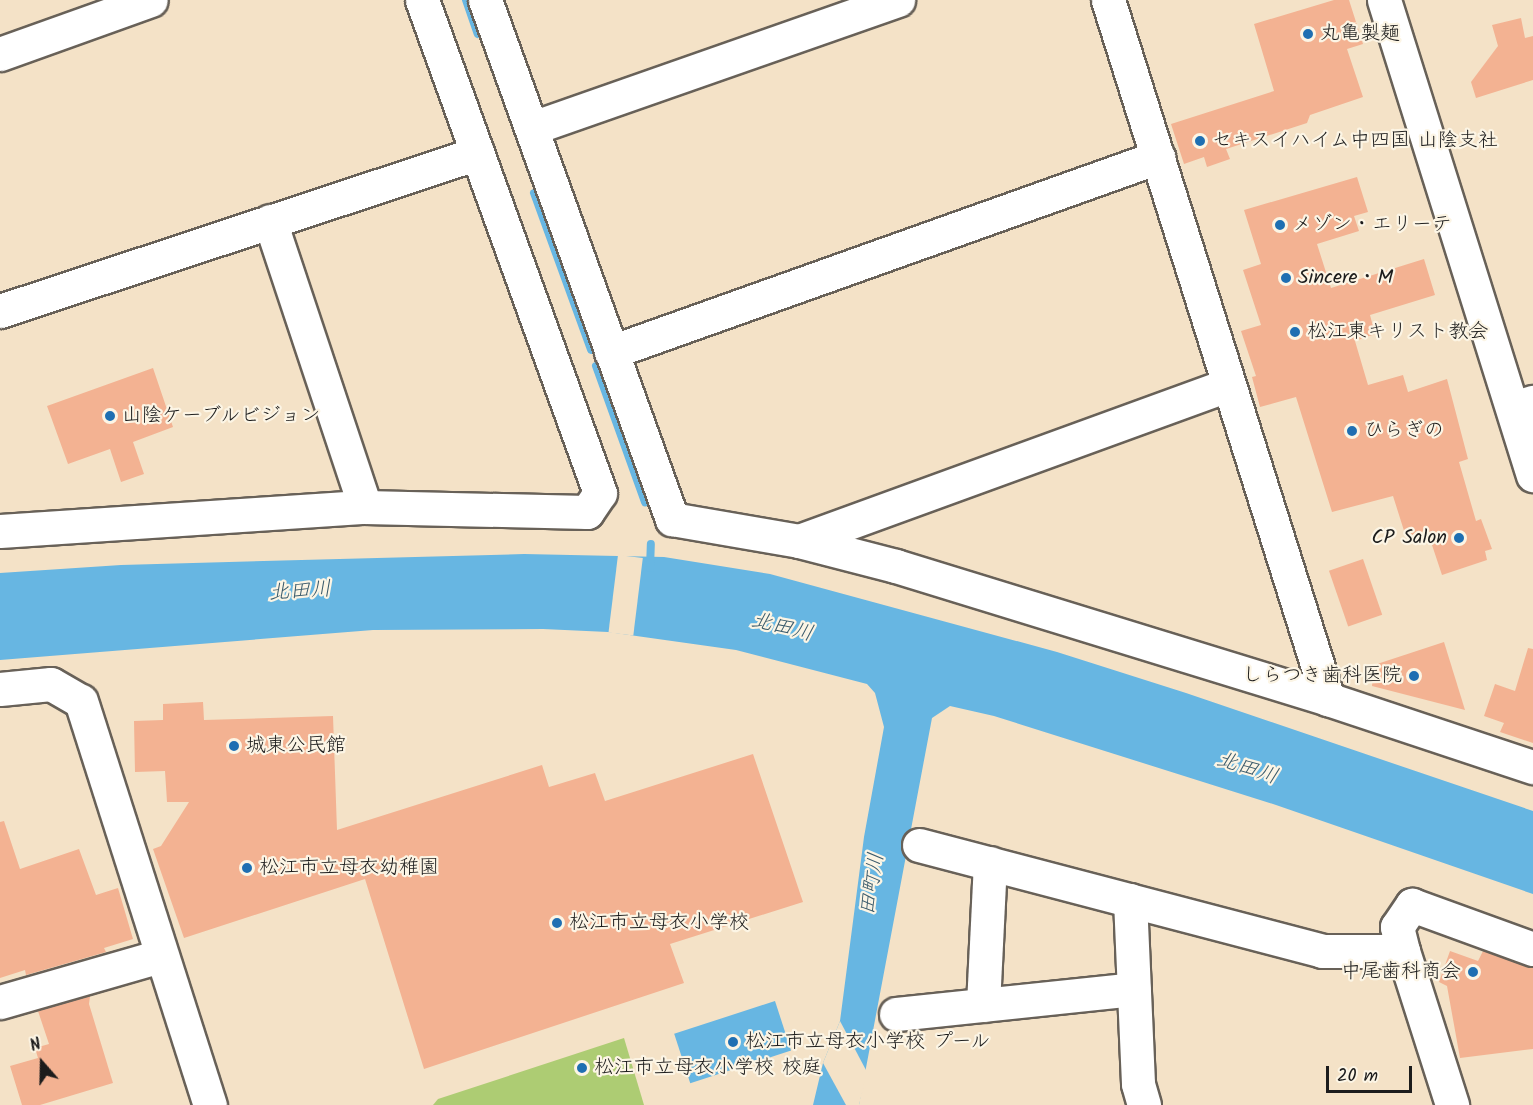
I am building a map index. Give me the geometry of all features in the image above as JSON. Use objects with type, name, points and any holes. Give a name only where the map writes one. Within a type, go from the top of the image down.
[{"type":"street","points":[[0,54],[151,0]]},
{"type":"street","points":[[0,531],[365,507],[587,512],[600,493],[422,0]]},
{"type":"street","points":[[485,0],[672,519],[799,541],[896,566],[1328,699],[1533,767]]},
{"type":"street","points":[[532,128],[898,0]]},
{"type":"street","points":[[1108,0],[1227,385],[1328,699]]},
{"type":"street","points":[[1384,0],[1523,405],[1533,475]]},
{"type":"street","points":[[0,311],[478,153]]},
{"type":"street","points":[[611,352],[1158,157]]},
{"type":"street","points":[[270,221],[365,507]]},
{"type":"street","points":[[799,541],[1227,385]]},
{"type":"street","points":[[0,689],[51,684],[81,701],[160,956],[210,1105]]},
{"type":"street","points":[[919,844],[1322,951],[1403,951]]},
{"type":"street","points":[[983,1005],[990,863]]},
{"type":"street","points":[[1130,900],[1138,1084],[1144,1105]]},
{"type":"street","points":[[1452,1105],[1397,927],[1412,905],[1533,949]]},
{"type":"street","points":[[0,1002],[160,956]]},
{"type":"street","points":[[896,1014],[1134,989]]},
{"type":"green space","name":"松江市立母衣小学校 校庭","points":[[624,1038],[644,1105],[433,1105],[438,1099]]},
{"type":"water","points":[[524,554],[664,557],[770,574],[1057,652],[1186,693],[1533,811],[1533,894],[1276,805],[994,716],[950,706],[932,718],[859,1105],[813,1105],[823,1063],[840,1021],[864,837],[884,727],[875,693],[867,684],[736,650],[608,632],[543,629],[373,630],[0,660],[0,573],[121,565]]},
{"type":"water","name":"松江市立母衣小学校 プール","points":[[775,1001],[791,1050],[690,1083],[674,1034]]},
{"type":"pier","points":[[618,555],[643,558],[633,635],[608,632]]},
{"type":"pier","points":[[840,1021],[867,1072],[859,1105],[846,1105],[823,1063]]},
{"type":"building","points":[[1334,0],[1349,0],[1363,44],[1347,49],[1363,97],[1310,115],[1307,123],[1226,149],[1230,159],[1207,167],[1204,157],[1184,164],[1171,124],[1274,91],[1254,24]]},
{"type":"building","points":[[1521,18],[1525,38],[1533,36],[1533,80],[1476,98],[1471,82],[1498,46],[1492,25]]},
{"type":"building","points":[[1357,177],[1368,212],[1354,216],[1359,231],[1317,244],[1331,288],[1424,259],[1435,295],[1370,315],[1375,334],[1355,341],[1368,385],[1403,375],[1408,392],[1447,379],[1468,459],[1459,462],[1476,521],[1481,519],[1492,549],[1485,551],[1487,560],[1442,575],[1427,530],[1406,537],[1393,496],[1332,512],[1296,397],[1260,407],[1252,377],[1256,376],[1241,331],[1261,325],[1243,270],[1261,264],[1244,210]]},
{"type":"building","name":"山陰ケーブルビジョン","points":[[153,368],[173,427],[133,442],[144,474],[121,482],[110,449],[68,464],[47,406]]},
{"type":"building","points":[[1363,559],[1382,615],[1348,627],[1329,571]]},
{"type":"building","name":"しらつき歯科医院","points":[[1444,642],[1465,710],[1372,686],[1374,665]]},
{"type":"building","points":[[1528,648],[1533,649],[1533,743],[1500,732],[1504,723],[1484,716],[1495,684],[1515,691]]},
{"type":"building","name":"松江市立母衣小学校","points":[[203,702],[204,720],[333,716],[337,830],[542,765],[549,787],[595,773],[605,801],[753,754],[803,902],[670,944],[684,983],[424,1069],[365,879],[184,938],[153,849],[161,846],[189,802],[167,802],[165,771],[135,772],[134,721],[163,720],[163,704]]},
{"type":"building","points":[[4,821],[20,869],[79,849],[96,895],[118,888],[133,939],[104,948],[106,952],[26,975],[25,970],[0,978],[0,822]]},
{"type":"building","points":[[1450,951],[1478,961],[1483,951],[1533,967],[1533,1049],[1460,1058],[1447,986],[1439,982]]},
{"type":"building","points":[[90,996],[89,1004],[113,1083],[40,1105],[22,1105],[10,1066],[38,1058],[35,1048],[49,1044],[38,1011]]},
{"type":"waterway","points":[[466,0],[478,34]]},
{"type":"waterway","points":[[534,193],[591,350]]},
{"type":"waterway","points":[[596,366],[645,502]]},
{"type":"waterway","points":[[650,568],[651,544]]},
{"type":"place","name":"丸亀製麺","points":[[1308,34]]},
{"type":"place","name":"セキスイハイム中四国 山陰支社","points":[[1200,141]]},
{"type":"place","name":"メゾン・エリーテ","points":[[1280,225]]},
{"type":"place","name":"Sincere・M","points":[[1286,278]]},
{"type":"place","name":"松江東キリスト教会","points":[[1295,332]]},
{"type":"place","name":"山陰ケーブルビジョン","points":[[110,416]]},
{"type":"place","name":"ひらぎの","points":[[1352,431]]},
{"type":"place","name":"CP Salon","points":[[1459,538]]},
{"type":"place","name":"しらつき歯科医院","points":[[1414,676]]},
{"type":"place","name":"城東公民館","points":[[234,746]]},
{"type":"place","name":"松江市立母衣幼稚園","points":[[247,868]]},
{"type":"place","name":"松江市立母衣小学校","points":[[557,923]]},
{"type":"place","name":"中尾歯科商会","points":[[1473,972]]},
{"type":"place","name":"松江市立母衣小学校 プール","points":[[733,1042]]},
{"type":"place","name":"松江市立母衣小学校 校庭","points":[[582,1068]]},
{"type":"water label","name":"北田川","points":[[300,592]]},
{"type":"water label","name":"北田川","points":[[782,628]]},
{"type":"water label","name":"北田川","points":[[1247,769]]},
{"type":"water label","name":"田町川","points":[[873,884]]}]
